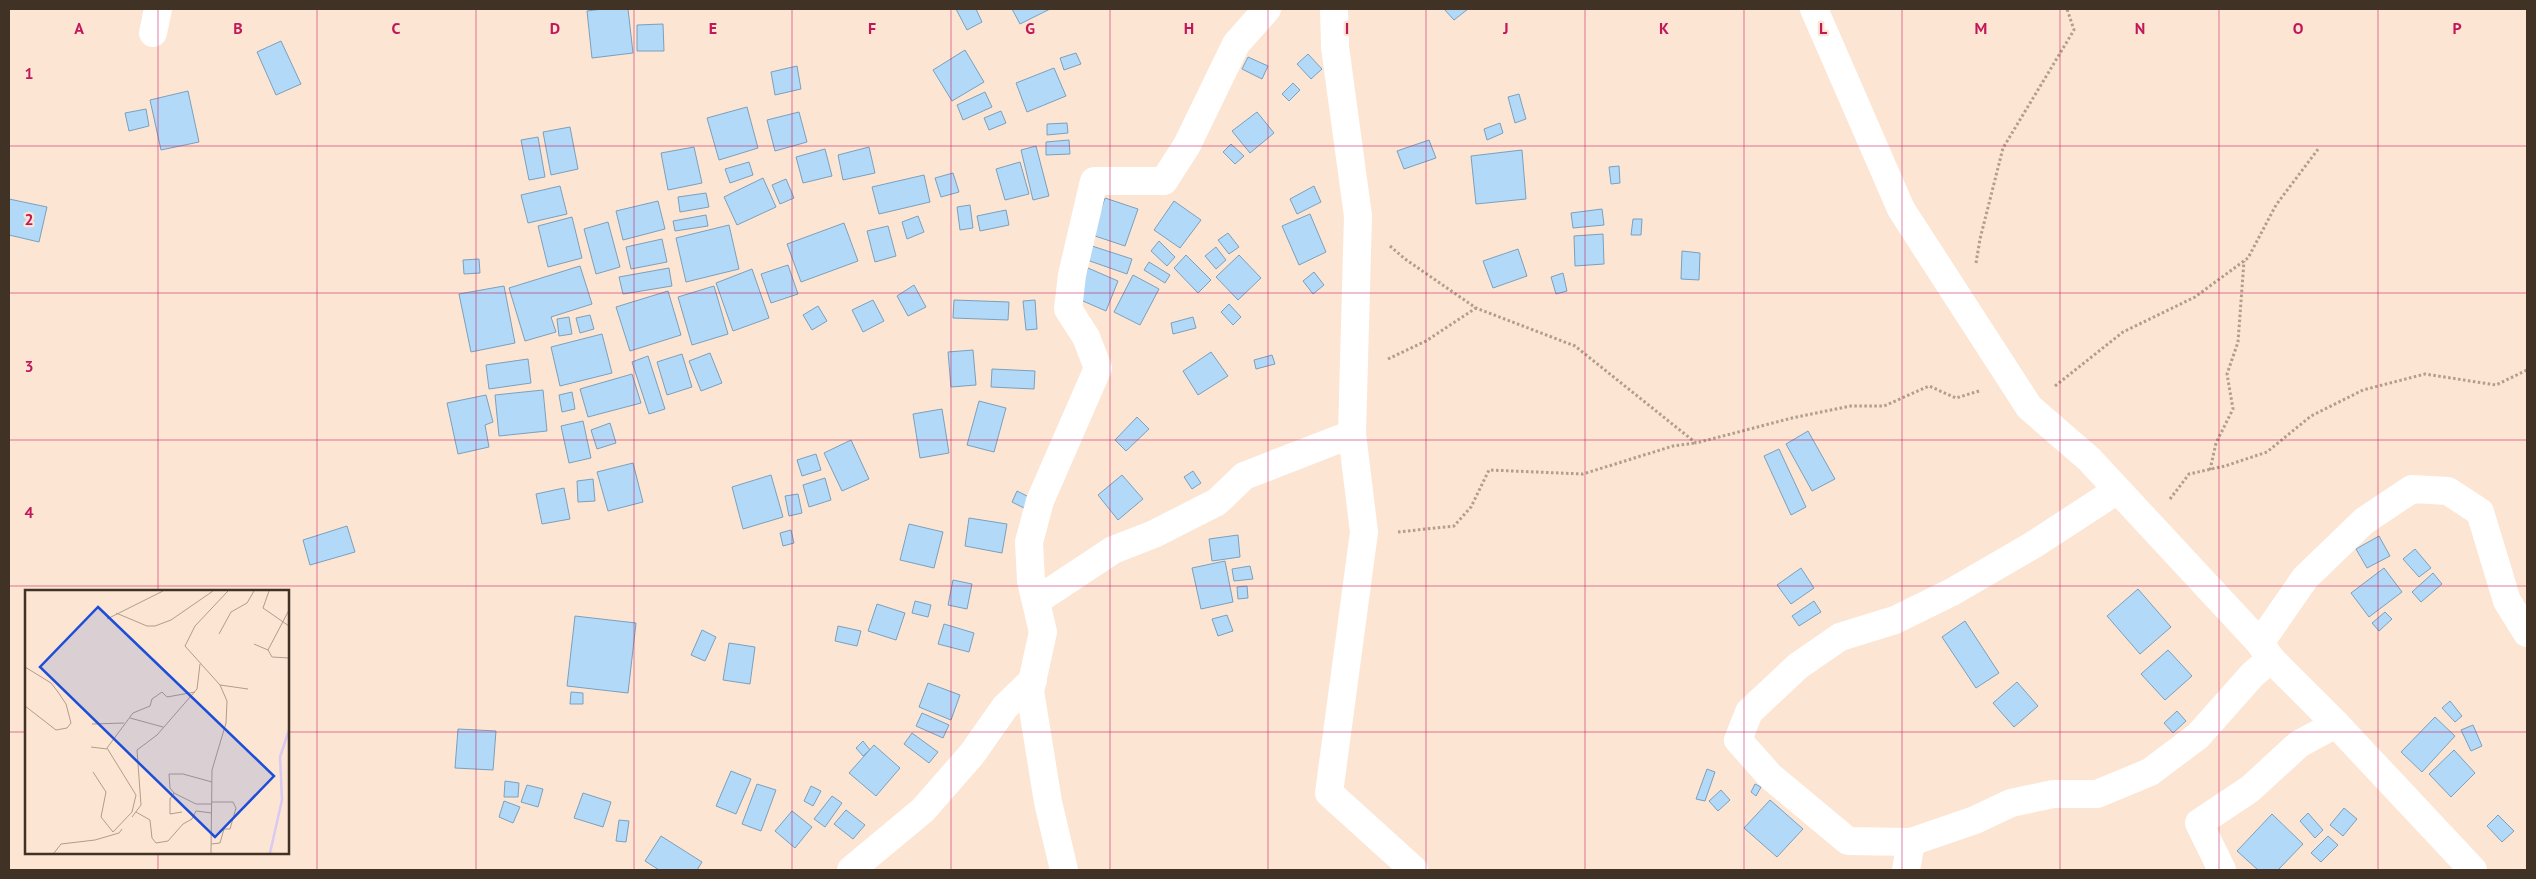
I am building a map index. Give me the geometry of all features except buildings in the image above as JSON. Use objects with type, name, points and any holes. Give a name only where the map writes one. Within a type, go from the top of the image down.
[{"type":"street","points":[[1064,870],[1048,802],[1030,691],[1043,632],[1031,581],[1029,542],[1040,501],[1098,368],[1086,337],[1068,309],[1072,275],[1094,181],[1164,181],[1187,146],[1236,44],[1267,9]]},
{"type":"street","points":[[1334,9],[1335,47],[1358,216],[1356,374],[1352,434],[1364,532],[1329,793],[1414,870]]},
{"type":"street","points":[[1814,9],[1901,209],[2029,407],[2089,459],[2265,651],[2473,870]]},
{"type":"street","points":[[1036,601],[1113,550],[1154,534],[1217,502],[1244,476],[1352,434]]},
{"type":"street","points":[[2116,490],[2033,545],[1952,592],[1895,620],[1840,637],[1798,666],[1749,712],[1738,740],[1770,776],[1848,841],[1911,842],[1975,820],[2011,803],[2053,794],[2097,794],[2150,772],[2198,736],[2253,674],[2305,578],[2364,521],[2412,489],[2448,492],[2480,512],[2507,601],[2527,633]]},
{"type":"street","points":[[851,870],[923,810],[972,754],[1005,706],[1033,680]]},
{"type":"street","points":[[2222,870],[2199,823],[2250,789],[2299,744],[2336,724]]},
{"type":"street","points":[[1906,870],[1911,842]]},
{"type":"path","points":[[1969,315],[1980,239],[2003,148],[2074,30],[2067,9]]},
{"type":"path","points":[[2029,407],[2123,332],[2195,297],[2248,258],[2276,205],[2319,148]]},
{"type":"path","points":[[1358,216],[1405,260],[1476,308],[1574,346],[1696,443]]},
{"type":"path","points":[[2210,470],[2216,443],[2233,409],[2227,374],[2238,342],[2244,261]]},
{"type":"path","points":[[1356,374],[1426,341],[1476,308]]},
{"type":"path","points":[[2150,526],[2189,474],[2210,470],[2267,452],[2311,416],[2363,390],[2425,374],[2496,385],[2527,370]]},
{"type":"path","points":[[1364,532],[1411,532],[1454,526],[1471,508],[1490,470],[1583,474],[1673,446],[1696,443],[1792,418],[1851,406],[1884,406],[1929,386],[1956,398],[1978,392],[2007,374]]}]
